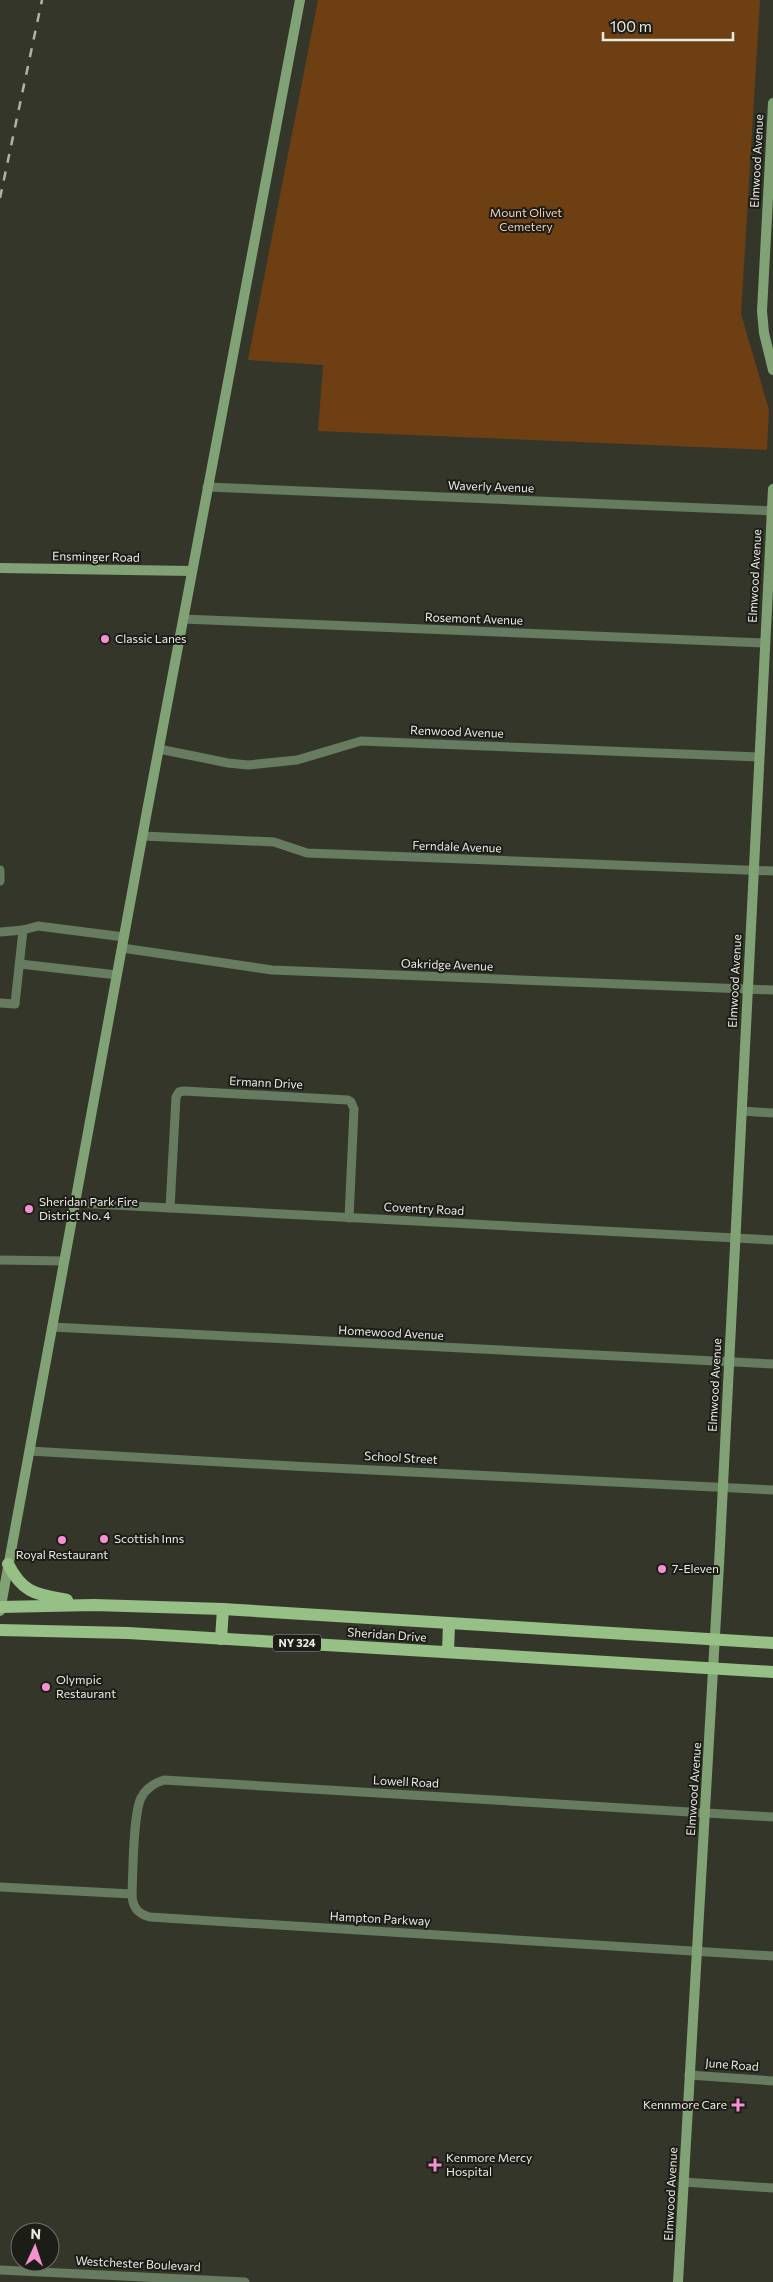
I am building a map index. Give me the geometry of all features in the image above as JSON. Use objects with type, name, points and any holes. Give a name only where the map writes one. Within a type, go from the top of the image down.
[{"type":"main road","points":[[8,1564],[23,1587],[32,1592],[94,1604]]},
{"type":"main road","name":"Sheridan Drive","points":[[0,1609],[94,1604],[223,1609],[773,1643]]},
{"type":"main road","points":[[221,1639],[223,1609]]},
{"type":"main road","points":[[448,1652],[449,1623]]},
{"type":"main road","name":"Sheridan Drive","points":[[0,1630],[221,1639],[773,1672]]},
{"type":"street","points":[[0,1609],[207,487],[300,0]]},
{"type":"street","name":"Elmwood Avenue","points":[[773,103],[762,311],[764,333],[773,370]]},
{"type":"street","name":"Waverly Avenue","points":[[207,487],[772,511]]},
{"type":"street","name":"Elmwood Avenue","points":[[678,2282],[714,1668],[773,489]]},
{"type":"street","name":"Ensminger Road","points":[[0,568],[192,571]]},
{"type":"street","name":"Rosemont Avenue","points":[[183,619],[764,643]]},
{"type":"street","name":"Renwood Avenue","points":[[159,749],[228,763],[248,765],[296,760],[361,741],[759,757]]},
{"type":"street","name":"Ferndale Avenue","points":[[143,836],[274,842],[308,854],[773,871]]},
{"type":"street","points":[[0,870],[0,881]]},
{"type":"street","points":[[0,932],[23,930],[29,926],[38,926],[124,937]]},
{"type":"street","points":[[0,1003],[15,1004],[23,930]]},
{"type":"street","name":"Oakridge Avenue","points":[[122,948],[272,970],[773,990]]},
{"type":"street","points":[[20,964],[117,975]]},
{"type":"street","name":"Ermann Drive","points":[[170,1208],[176,1098],[179,1092],[184,1091],[223,1093],[348,1100],[352,1102],[354,1109],[349,1218]]},
{"type":"street","points":[[742,1112],[773,1113]]},
{"type":"street","name":"Coventry Road","points":[[74,1203],[773,1240]]},
{"type":"street","points":[[0,1260],[64,1261]]},
{"type":"street","name":"Homewood Avenue","points":[[52,1326],[773,1364]]},
{"type":"street","name":"School Street","points":[[29,1451],[282,1466],[773,1490]]},
{"type":"street","name":"Lowell Road","points":[[132,1894],[138,1807],[144,1792],[150,1786],[164,1780],[773,1817]]},
{"type":"street","points":[[0,1886],[132,1894]]},
{"type":"street","name":"Hampton Parkway","points":[[132,1894],[132,1901],[138,1911],[150,1917],[773,1956]]},
{"type":"street","name":"June Road","points":[[689,2075],[773,2080]]},
{"type":"street","points":[[684,2182],[773,2188]]},
{"type":"street","name":"Westchester Boulevard","points":[[0,2270],[244,2282]]},
{"type":"green space","name":"Mount Olivet Cemetery","points":[[318,0],[760,0],[741,314],[769,410],[767,450],[318,431],[323,365],[248,360]]},
{"type":"railway","points":[[0,198],[42,0]]},
{"type":"place","name":"Classic Lanes","points":[[105,639]]},
{"type":"place","name":"Sheridan Park Fire District No. 4","points":[[29,1209]]},
{"type":"place","name":"Scottish Inns","points":[[104,1539]]},
{"type":"place","name":"Royal Restaurant","points":[[62,1540]]},
{"type":"place","name":"7-Eleven","points":[[662,1569]]},
{"type":"place","name":"Olympic Restaurant","points":[[46,1687]]},
{"type":"place","name":"Kennmore Care","points":[[738,2105]]},
{"type":"place","name":"Kenmore Mercy Hospital","points":[[435,2165]]}]
